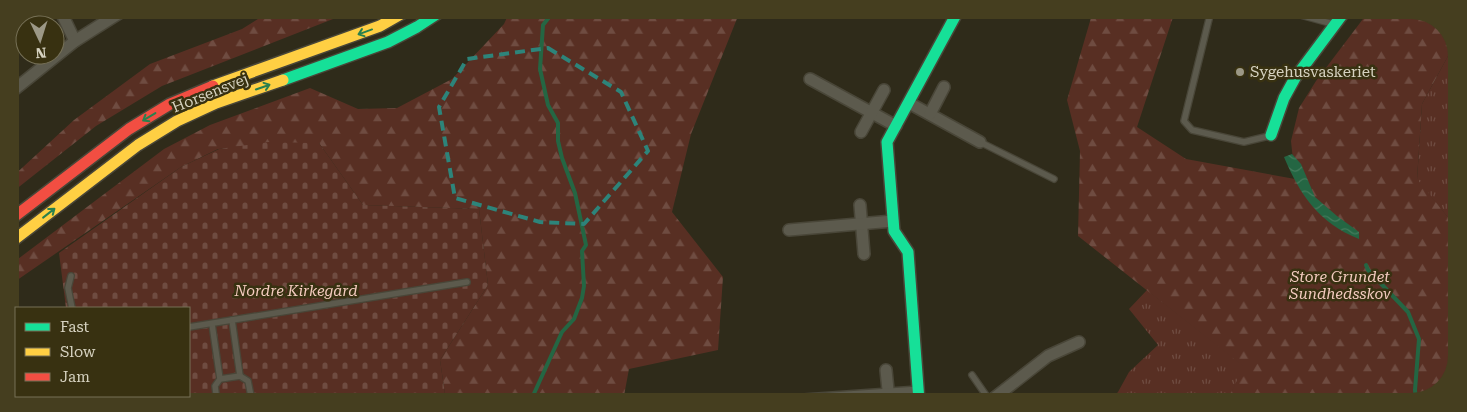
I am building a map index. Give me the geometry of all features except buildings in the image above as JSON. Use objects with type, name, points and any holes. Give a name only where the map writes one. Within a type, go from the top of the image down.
[{"type":"main road","name":"Horsensvej","points":[[19,213],[129,129],[170,104],[210,87],[380,26],[392,19]]},
{"type":"main road","name":"Horsensvej","points":[[19,236],[138,145],[177,121],[216,104],[388,42],[429,19]]},
{"type":"main road","points":[[918,393],[908,252],[894,231],[887,142],[954,19]]},
{"type":"main road","points":[[1271,136],[1288,91],[1339,19]]},
{"type":"street","points":[[64,19],[74,41]]},
{"type":"street","points":[[19,86],[74,41],[109,19]]},
{"type":"street","points":[[810,79],[896,126]]},
{"type":"street","points":[[930,114],[944,87]]},
{"type":"street","points":[[861,132],[884,90]]},
{"type":"street","points":[[909,102],[980,142]]},
{"type":"street","points":[[860,205],[864,254]]},
{"type":"street","points":[[789,230],[893,221]]},
{"type":"street","points":[[1000,393],[1048,356],[1079,342]]},
{"type":"street","points":[[886,370],[888,393]]},
{"type":"lane","points":[[1209,19],[1184,121],[1192,130],[1244,142],[1271,136]]},
{"type":"lane","points":[[1318,19],[1335,24]]},
{"type":"lane","points":[[980,142],[1054,178]]},
{"type":"lane","points":[[71,276],[68,288],[72,307]]},
{"type":"lane","points":[[190,327],[467,282]]},
{"type":"lane","points":[[232,320],[240,376]]},
{"type":"lane","points":[[212,324],[220,379],[215,386],[216,393]]},
{"type":"lane","points":[[972,375],[984,393]]},
{"type":"lane","points":[[220,379],[240,376],[248,380],[250,393]]},
{"type":"highlighted area","points":[[548,48],[621,92],[648,151],[584,224],[540,222],[455,198],[439,107],[467,59]]},
{"type":"green space","points":[[258,19],[333,19],[162,86],[96,126],[19,187],[19,171],[74,120],[150,64],[242,29]]},
{"type":"green space","points":[[506,19],[737,19],[691,134],[672,212],[723,277],[718,350],[629,369],[624,393],[445,393],[440,360],[488,285],[479,209],[363,205],[319,143],[218,149],[181,167],[19,279],[19,258],[164,149],[210,125],[310,88],[358,109],[397,108],[452,79],[504,24]]},
{"type":"green space","name":"Store Grundet Sundhedsskov","points":[[1091,19],[1172,19],[1137,127],[1186,159],[1295,179],[1291,141],[1299,108],[1316,81],[1363,19],[1411,19],[1420,20],[1432,25],[1441,33],[1446,44],[1448,56],[1422,104],[1417,179],[1448,217],[1448,356],[1447,365],[1442,377],[1434,386],[1416,393],[1231,393],[1244,367],[1078,236],[1080,151],[1067,100]]},
{"type":"green space","points":[[1448,56],[1448,217],[1417,180],[1422,104]]},
{"type":"green space","name":"Nordre Kirkegård","points":[[268,142],[319,143],[363,205],[479,209],[488,285],[440,360],[445,393],[190,393],[190,307],[66,307],[59,253],[181,167],[219,149]]},
{"type":"green space","points":[[1147,290],[1245,367],[1231,393],[1117,393],[1129,372],[1158,345],[1129,309]]},
{"type":"water","points":[[1292,154],[1301,164],[1315,197],[1359,232],[1359,239],[1333,225],[1312,206],[1297,184],[1284,157]]},
{"type":"waterway","points":[[534,393],[562,332],[574,319],[582,298],[584,286],[582,251],[586,245],[575,193],[558,141],[558,123],[548,105],[540,69],[543,25],[548,19]]},
{"type":"waterway","points":[[1366,265],[1368,270],[1408,312],[1419,339],[1415,393]]},
{"type":"traffic: fast","points":[[283,80],[388,42],[429,19]]},
{"type":"traffic: fast","points":[[918,393],[908,252],[894,231],[887,142],[954,19]]},
{"type":"traffic: fast","points":[[1271,135],[1284,98],[1295,78],[1339,19]]},
{"type":"traffic: slow","points":[[213,86],[380,26],[392,19]]},
{"type":"traffic: slow","points":[[19,236],[138,145],[177,121],[216,103],[283,80]]},
{"type":"traffic: jam","points":[[19,213],[129,129],[170,104],[213,86]]},
{"type":"place","name":"Sygehusvaskeriet","points":[[1240,72]]}]
